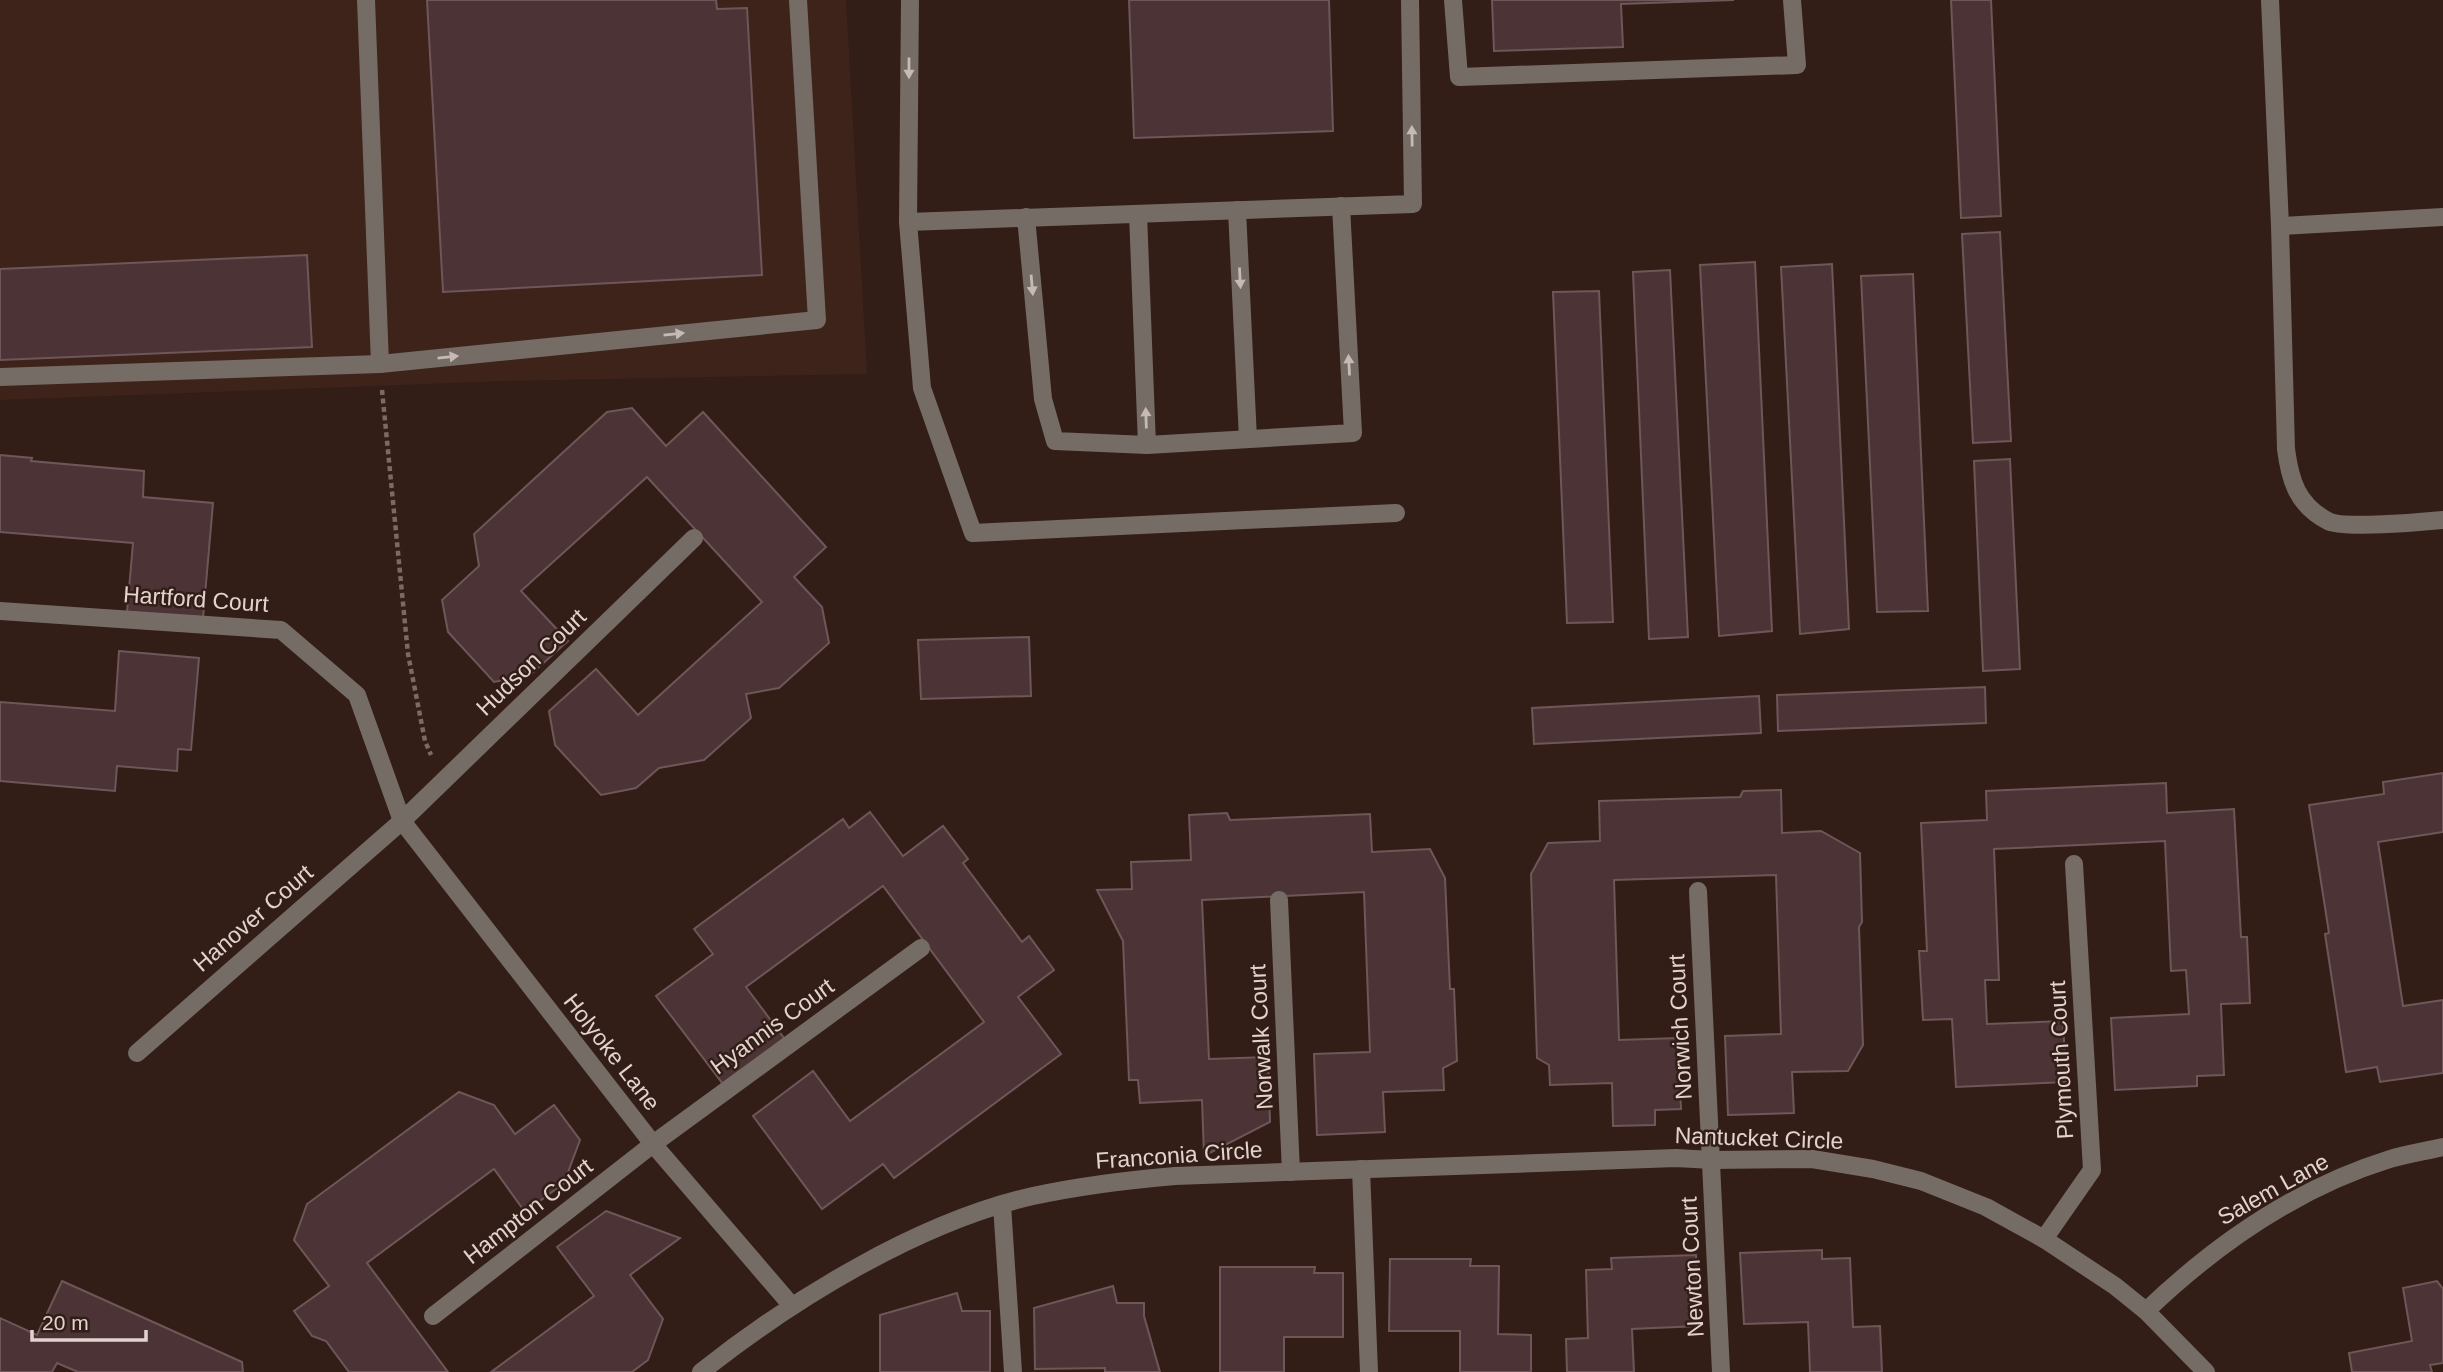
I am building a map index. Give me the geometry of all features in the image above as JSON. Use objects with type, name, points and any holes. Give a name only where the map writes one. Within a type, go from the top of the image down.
[{"type":"street","points":[[366,0],[380,364]]},
{"type":"street","points":[[0,377],[380,364],[817,320],[798,0]]},
{"type":"street","points":[[910,0],[908,222],[922,388],[973,533],[1396,513]]},
{"type":"street","points":[[908,222],[1413,204],[1410,0]]},
{"type":"street","points":[[1453,0],[1459,77],[1797,65],[1792,0]]},
{"type":"street","points":[[2270,0],[2289,475],[2303,502],[2330,523],[2382,524],[2443,520]]},
{"type":"street","points":[[1026,217],[1043,399],[1055,441],[1147,445],[1353,433],[1341,206]]},
{"type":"street","points":[[1237,210],[1248,439]]},
{"type":"street","points":[[1138,214],[1147,445]]},
{"type":"street","points":[[2280,226],[2443,217]]},
{"type":"street","name":"Hudson Court","points":[[402,821],[694,538]]},
{"type":"street","name":"Hartford Court","points":[[0,611],[281,629],[357,695],[402,821]]},
{"type":"street","name":"Hanover Court","points":[[137,1053],[402,821]]},
{"type":"street","name":"Holyoke Lane","points":[[402,821],[653,1144],[792,1306]]},
{"type":"street","name":"Plymouth Court","points":[[2044,1239],[2092,1170],[2074,864]]},
{"type":"street","name":"Norwich Court","points":[[1698,891],[1712,1160]]},
{"type":"street","name":"Norwalk Court","points":[[1279,900],[1292,1172]]},
{"type":"street","name":"Hyannis Court","points":[[653,1144],[921,948]]},
{"type":"street","name":"Hampton Court","points":[[433,1317],[653,1144]]},
{"type":"street","name":"Salem Lane","points":[[2146,1311],[2183,1276],[2246,1227],[2316,1188],[2391,1159],[2443,1147]]},
{"type":"street","name":"Nantucket Circle","points":[[1582,1161],[1676,1158],[1812,1159],[1922,1181],[1986,1207],[2044,1239],[2115,1286],[2146,1311],[2206,1372]]},
{"type":"street","name":"Newton Court","points":[[1712,1160],[1721,1372]]},
{"type":"street","name":"Franconia Circle","points":[[701,1372],[737,1343],[792,1306],[890,1250],[976,1213],[1031,1197],[1117,1180],[1582,1161]]},
{"type":"street","points":[[1361,1169],[1369,1372]]},
{"type":"street","points":[[1002,1205],[1013,1372]]},
{"type":"path","points":[[380,364],[386,452],[408,654],[425,741],[443,782]]},
{"type":"shaded area","points":[[0,0],[846,0],[867,374],[506,381],[0,400]]},
{"type":"building","points":[[427,0],[716,0],[717,9],[747,8],[762,275],[443,292]]},
{"type":"building","points":[[1129,0],[1329,0],[1333,131],[1134,138]]},
{"type":"building","points":[[1492,0],[1734,0],[1621,4],[1623,47],[1494,51]]},
{"type":"building","points":[[1951,0],[1991,0],[2001,216],[1961,218]]},
{"type":"building","points":[[2000,232],[2011,441],[1973,443],[1962,234]]},
{"type":"building","points":[[307,255],[312,347],[0,360],[0,269]]},
{"type":"building","points":[[1755,262],[1772,631],[1719,636],[1700,265]]},
{"type":"building","points":[[1832,264],[1849,629],[1800,634],[1781,267]]},
{"type":"building","points":[[1670,270],[1688,637],[1649,639],[1633,272]]},
{"type":"building","points":[[1913,274],[1928,611],[1877,612],[1861,276]]},
{"type":"building","points":[[1599,291],[1613,622],[1567,623],[1553,292]]},
{"type":"building","points":[[632,408],[666,446],[703,412],[826,547],[794,577],[822,607],[829,643],[779,688],[746,694],[751,718],[704,760],[659,768],[636,788],[601,795],[555,745],[549,711],[596,669],[638,715],[762,602],[647,477],[521,591],[568,641],[530,675],[494,682],[448,632],[442,600],[479,566],[474,534],[607,412]]},
{"type":"building","points":[[0,455],[32,458],[31,461],[144,471],[143,497],[213,503],[203,618],[127,612],[133,543],[0,532]]},
{"type":"building","points":[[2010,459],[2020,669],[1983,671],[1974,461]]},
{"type":"building","points":[[1029,637],[1031,696],[921,699],[918,640]]},
{"type":"building","points":[[119,651],[199,658],[191,750],[178,749],[177,771],[117,766],[115,791],[0,781],[0,702],[115,711]]},
{"type":"building","points":[[1985,687],[1986,723],[1778,731],[1777,695]]},
{"type":"building","points":[[1759,696],[1761,733],[1534,744],[1532,708]]},
{"type":"building","points":[[2443,773],[2443,832],[2378,842],[2403,1006],[2443,1000],[2443,1073],[2380,1082],[2377,1067],[2346,1072],[2325,934],[2329,933],[2309,805],[2384,794],[2383,782]]},
{"type":"building","points":[[2166,783],[2167,813],[2234,809],[2241,937],[2247,937],[2250,1003],[2221,1004],[2224,1075],[2197,1076],[2197,1086],[2115,1090],[2111,1018],[2189,1014],[2186,970],[2171,971],[2165,841],[1994,849],[1999,980],[1985,980],[1987,1024],[2063,1021],[2066,1082],[1956,1087],[1952,1019],[1923,1020],[1919,951],[1927,951],[1921,823],[1987,820],[1986,791]]},
{"type":"building","points":[[1781,790],[1782,833],[1821,831],[1860,853],[1862,922],[1859,927],[1863,1045],[1848,1071],[1792,1072],[1794,1113],[1728,1115],[1725,1036],[1781,1034],[1776,875],[1614,880],[1619,1040],[1678,1038],[1681,1109],[1655,1110],[1655,1125],[1613,1126],[1612,1083],[1550,1085],[1549,1065],[1537,1058],[1531,874],[1548,843],[1600,841],[1599,801],[1740,797],[1743,791]]},
{"type":"building","points":[[870,812],[903,856],[943,826],[968,859],[963,863],[1022,942],[1029,936],[1054,970],[1018,997],[1061,1054],[894,1178],[883,1164],[822,1209],[753,1116],[813,1071],[850,1121],[984,1022],[883,886],[746,987],[787,1042],[726,1088],[656,996],[713,954],[694,929],[843,819],[849,828]]},
{"type":"building","points":[[1227,813],[1230,820],[1370,814],[1372,852],[1430,849],[1445,878],[1450,989],[1454,989],[1457,1061],[1443,1068],[1444,1090],[1383,1092],[1385,1132],[1317,1135],[1314,1054],[1370,1052],[1364,892],[1202,900],[1209,1059],[1268,1057],[1270,1122],[1204,1156],[1202,1100],[1140,1103],[1138,1080],[1129,1080],[1123,941],[1097,890],[1132,889],[1131,862],[1191,860],[1189,815]]},
{"type":"building","points":[[459,1092],[494,1105],[515,1134],[554,1105],[580,1140],[564,1183],[525,1212],[494,1169],[367,1263],[448,1372],[349,1372],[326,1341],[312,1336],[294,1311],[329,1286],[294,1240],[307,1204]]},
{"type":"building","points":[[606,1211],[680,1238],[630,1275],[663,1319],[648,1360],[632,1372],[491,1372],[594,1296],[557,1247]]},
{"type":"building","points":[[1822,1250],[1822,1259],[1850,1258],[1853,1327],[1880,1326],[1882,1372],[1810,1372],[1808,1322],[1744,1324],[1740,1253]]},
{"type":"building","points":[[1696,1255],[1699,1326],[1632,1329],[1634,1372],[1567,1372],[1566,1339],[1588,1338],[1586,1270],[1612,1269],[1611,1258]]},
{"type":"building","points":[[1390,1259],[1471,1259],[1470,1266],[1499,1266],[1498,1334],[1531,1335],[1531,1372],[1460,1372],[1460,1331],[1389,1331]]},
{"type":"building","points":[[1220,1267],[1315,1267],[1314,1273],[1343,1273],[1343,1337],[1284,1337],[1284,1372],[1220,1372]]},
{"type":"building","points":[[62,1281],[242,1362],[243,1372],[78,1372],[57,1363],[52,1372],[0,1372],[0,1318],[37,1335]]},
{"type":"building","points":[[2437,1281],[2443,1289],[2443,1363],[2430,1365],[2432,1372],[2352,1372],[2349,1353],[2412,1341],[2403,1288]]},
{"type":"building","points":[[1113,1286],[1117,1303],[1144,1303],[1144,1316],[1160,1372],[1105,1372],[1105,1368],[1035,1369],[1034,1308]]},
{"type":"building","points":[[957,1293],[962,1311],[990,1311],[990,1372],[880,1372],[880,1315]]}]
